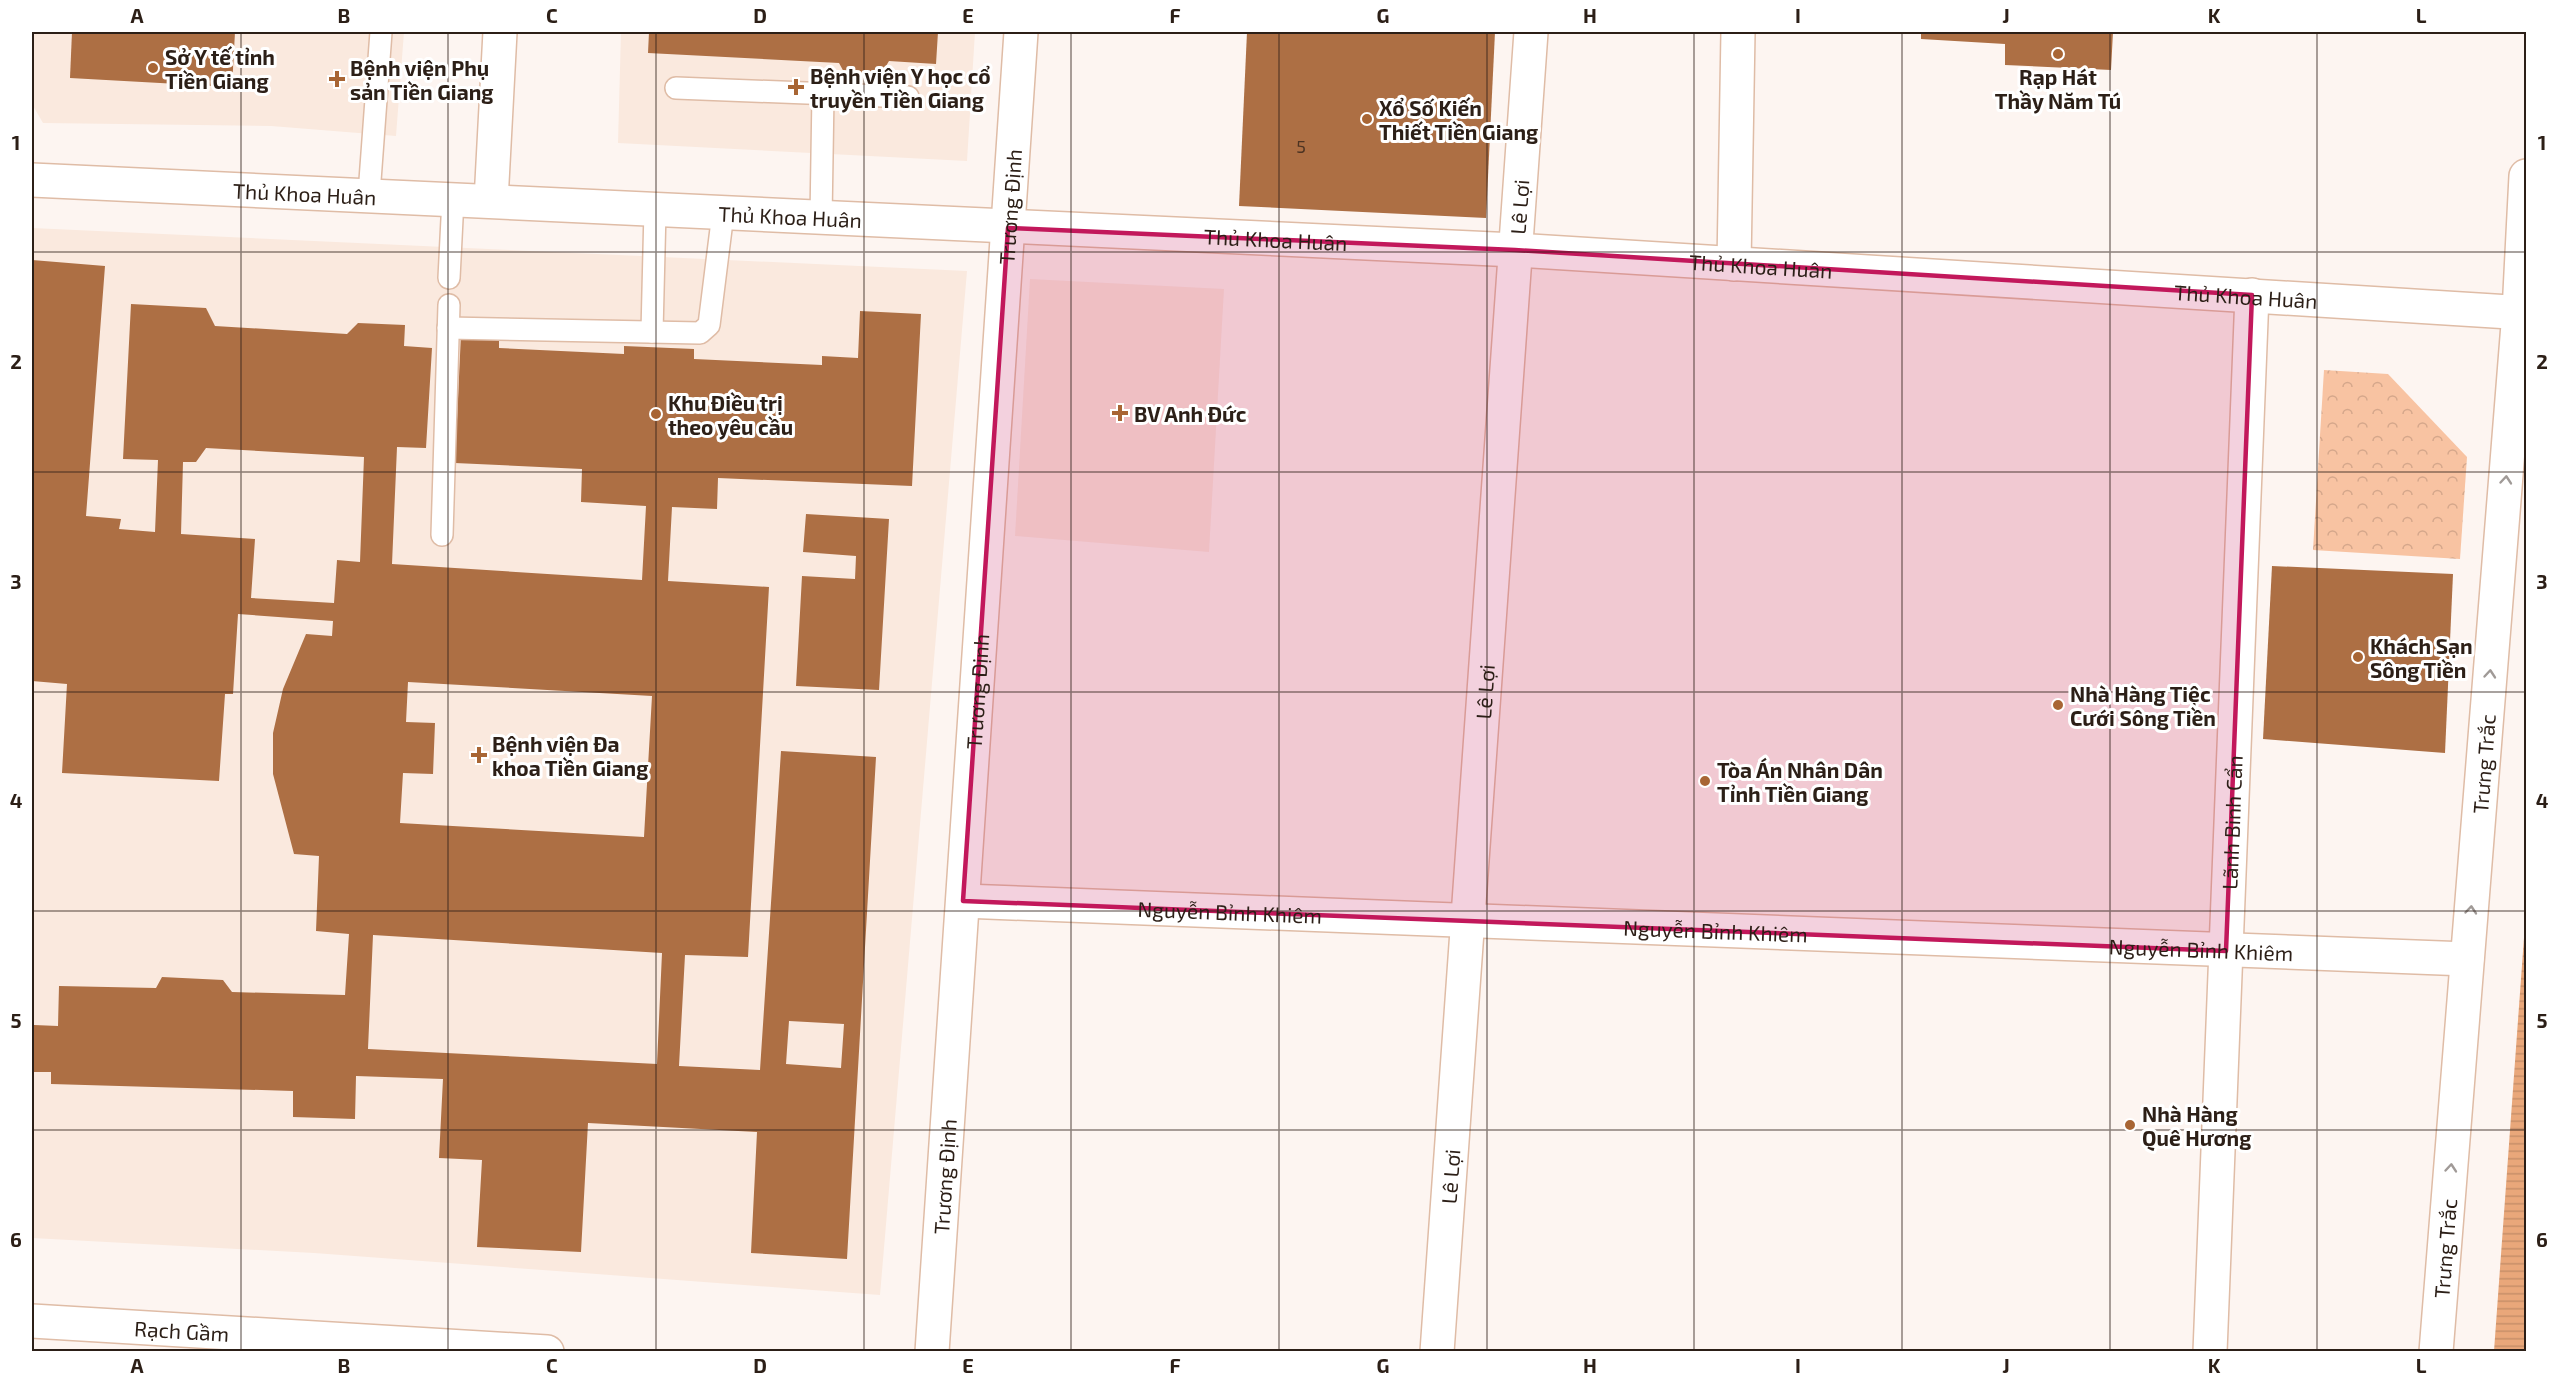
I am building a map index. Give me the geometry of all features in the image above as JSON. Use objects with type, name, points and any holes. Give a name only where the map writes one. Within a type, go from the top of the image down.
[{"type":"street","points":[[491,201],[500,32]]},
{"type":"street","name":"Trương Định","points":[[932,1352],[1021,32]]},
{"type":"street","name":"Lê Lợi","points":[[1437,1352],[1531,32]]},
{"type":"street","points":[[1734,264],[1738,32]]},
{"type":"street","name":"Trưng Trắc","points":[[2436,1352],[2523,312],[2526,176]]},
{"type":"street","name":"Thủ Khoa Huân","points":[[32,180],[369,194],[1008,228],[1515,250],[2523,312]]},
{"type":"street","name":"Lãnh Binh Cẩn","points":[[2210,1352],[2252,295]]},
{"type":"street","name":"Nguyễn Bỉnh Khiêm","points":[[963,901],[2468,959]]},
{"type":"street","name":"Rạch Gầm","points":[[32,1321],[547,1352]]},
{"type":"lane","points":[[369,194],[381,32]]},
{"type":"lane","points":[[676,88],[908,98]]},
{"type":"lane","points":[[820,218],[823,94]]},
{"type":"lane","points":[[449,278],[453,199]]},
{"type":"lane","points":[[652,332],[655,210]]},
{"type":"lane","points":[[448,328],[700,333],[709,325],[723,213]]},
{"type":"lane","points":[[442,535],[449,305]]},
{"type":"highlighted area","points":[[1008,228],[1515,250],[2252,295],[2226,951],[963,901]]},
{"type":"shaded area","name":"Sở Y tế tỉnh Tiền Giang","points":[[32,32],[404,32],[396,136],[271,126],[43,123],[32,104]]},
{"type":"shaded area","name":"Bệnh viện Y học cổ truyền Tiền Giang","points":[[621,32],[975,32],[967,161],[618,143]]},
{"type":"shaded area","name":"Bệnh viện Đa khoa Tiền Giang","points":[[32,228],[967,271],[880,1295],[314,1253],[32,1238]]},
{"type":"shaded area","name":"BV Anh Đức","points":[[1030,279],[1224,289],[1209,552],[1015,536]]},
{"type":"shaded area","points":[[2526,910],[2526,1351],[2494,1351]]},
{"type":"green space","points":[[2324,370],[2388,374],[2467,457],[2460,559],[2313,550]]},
{"type":"building","points":[[72,32],[235,32],[232,87],[70,78]]},
{"type":"building","points":[[649,32],[938,32],[936,64],[889,61],[880,76],[845,74],[839,63],[648,53]]},
{"type":"building","name":"Xổ Số Kiến Thiết Tiền Giang","points":[[1247,32],[1495,32],[1486,218],[1239,206]]},
{"type":"building","name":"Rạp Hát Thầy Năm Tú","points":[[1921,32],[2113,32],[2111,70],[2005,65],[2005,44],[1921,39]]},
{"type":"building","points":[[32,260],[105,266],[86,516],[121,519],[119,529],[155,532],[158,460],[123,459],[131,304],[206,308],[215,326],[347,334],[358,323],[405,325],[404,346],[432,348],[426,448],[397,447],[392,564],[642,580],[646,506],[581,502],[582,469],[455,463],[461,334],[499,335],[499,348],[624,354],[624,346],[694,349],[694,359],[822,365],[822,356],[858,358],[860,311],[921,314],[912,486],[718,478],[717,509],[672,507],[668,581],[769,587],[748,957],[685,955],[679,1066],[760,1070],[781,751],[876,757],[847,1259],[751,1253],[757,1132],[588,1123],[581,1252],[477,1247],[482,1160],[439,1158],[443,1079],[356,1076],[355,1119],[293,1117],[293,1091],[51,1084],[51,1072],[33,1072],[34,1025],[58,1026],[59,986],[156,988],[162,977],[223,980],[232,992],[345,995],[349,934],[316,931],[319,856],[294,854],[273,774],[273,733],[283,689],[306,634],[332,636],[333,621],[238,614],[233,694],[225,694],[219,781],[62,773],[67,684],[32,681]],"holes":[[[206,448],[364,457],[360,562],[337,560],[334,603],[251,598],[255,539],[181,534],[183,462],[196,462]],[[408,682],[652,696],[644,837],[400,823],[403,773],[433,774],[435,723],[406,722]],[[373,935],[662,953],[657,1064],[368,1049]],[[789,1021],[844,1024],[841,1068],[786,1064]]]},
{"type":"building","points":[[806,514],[889,519],[879,690],[796,686],[802,576],[855,579],[856,556],[803,552]]},
{"type":"building","name":"Khách Sạn Sông Tiền","points":[[2272,566],[2453,574],[2445,753],[2263,739]]},
{"type":"place","name":"Rạp Hát Thầy Năm Tú","points":[[2058,54]]},
{"type":"place","name":"Sở Y tế tỉnh Tiền Giang","points":[[153,68]]},
{"type":"place","name":"Bệnh viện Phụ sản Tiền Giang","points":[[337,79]]},
{"type":"place","name":"Bệnh viện Y học cổ truyền Tiền Giang","points":[[796,87]]},
{"type":"place","name":"Xổ Số Kiến Thiết Tiền Giang","points":[[1367,119]]},
{"type":"place","name":"BV Anh Đức","points":[[1120,413]]},
{"type":"place","name":"Khu Điều trị theo yêu cầu","points":[[656,414]]},
{"type":"place","name":"Khách Sạn Sông Tiền","points":[[2358,657]]},
{"type":"place","name":"Nhà Hàng Tiệc Cưới Sông Tiền","points":[[2058,705]]},
{"type":"place","name":"Bệnh viện Đa khoa Tiền Giang","points":[[479,755]]},
{"type":"place","name":"Tòa Án Nhân Dân Tỉnh Tiền Giang","points":[[1705,781]]},
{"type":"place","name":"Nhà Hàng Quê Hương","points":[[2130,1125]]}]
